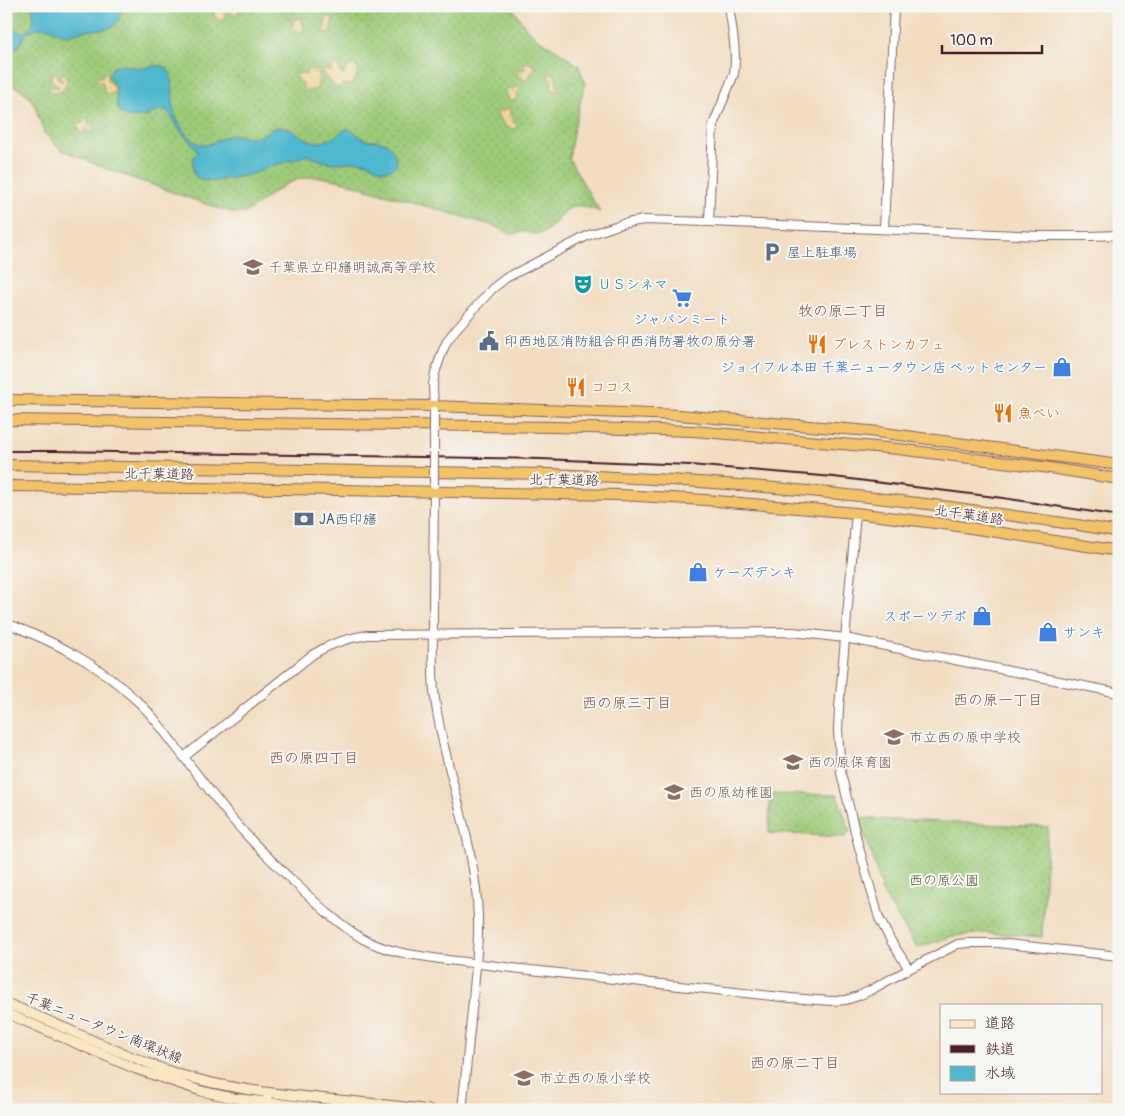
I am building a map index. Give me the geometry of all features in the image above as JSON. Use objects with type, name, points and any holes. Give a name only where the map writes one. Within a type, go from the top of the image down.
[{"type":"highway","points":[[6,400],[434,408],[679,415],[888,434],[1119,464]]},
{"type":"highway","points":[[6,420],[553,427],[694,431],[898,449],[1050,468],[1119,479]]},
{"type":"highway","name":"北千葉道路","points":[[6,465],[551,474],[705,482],[860,496],[954,507],[1119,532]]},
{"type":"highway","name":"北千葉道路","points":[[6,486],[434,488],[622,495],[856,513],[951,525],[1119,551]]},
{"type":"main road","name":"千葉ニュータウン南環状線","points":[[6,1002],[158,1067],[227,1086],[267,1102],[430,1110]]},
{"type":"main road","name":"千葉ニュータウン南環状線","points":[[6,1013],[136,1069],[201,1091],[232,1098],[333,1110]]},
{"type":"street","points":[[709,222],[714,125],[734,74],[735,65],[730,6]]},
{"type":"street","points":[[884,229],[894,6]]},
{"type":"street","points":[[462,1110],[476,964],[478,917],[475,878],[465,826],[445,746],[434,690],[435,374],[447,340],[492,289],[506,278],[588,235],[621,224],[643,220],[1050,236],[1119,235]]},
{"type":"street","points":[[856,513],[838,730],[840,773],[879,918],[908,968]]},
{"type":"street","points":[[6,623],[57,644],[77,655],[121,686],[155,719],[240,829],[285,874],[341,925],[364,939],[397,952],[476,964],[812,1001],[846,1000],[858,996],[908,968],[958,944],[996,943],[1119,956]]},
{"type":"street","points":[[184,757],[312,655],[344,639],[362,636],[778,631],[808,633],[845,638],[1119,693]]},
{"type":"green space","points":[[6,6],[511,6],[527,29],[538,39],[579,66],[585,83],[569,159],[600,212],[584,206],[575,206],[566,211],[552,227],[544,232],[534,234],[520,232],[513,235],[487,224],[321,177],[299,179],[286,184],[245,213],[234,213],[214,207],[107,169],[60,149],[44,133],[35,106],[28,95],[18,88],[6,84]]},
{"type":"green space","points":[[770,794],[837,795],[850,831],[846,837],[769,833]]},
{"type":"green space","name":"西の原公園","points":[[857,818],[1048,827],[1042,937],[985,933],[953,936],[917,948],[882,892],[873,858]]},
{"type":"sand","points":[[216,6],[238,6],[239,10],[238,13],[233,15],[228,11],[218,21],[214,16]]},
{"type":"sand","points":[[299,18],[304,27],[303,32],[297,32],[293,28],[293,21]]},
{"type":"sand","points":[[325,18],[333,19],[329,33],[324,30]]},
{"type":"sand","points":[[527,62],[533,65],[535,69],[525,81],[522,77],[517,76],[519,71],[525,69],[523,65]]},
{"type":"sand","points":[[335,64],[339,65],[340,73],[343,75],[349,66],[357,66],[358,71],[352,85],[343,84],[338,88],[333,86],[322,72],[325,70],[331,71]]},
{"type":"sand","points":[[313,69],[320,78],[317,83],[319,86],[316,89],[307,91],[303,84],[297,80],[296,76],[299,73],[306,75],[308,70]]},
{"type":"sand","points":[[106,72],[108,74],[107,81],[111,83],[115,90],[111,94],[105,93],[103,83],[96,80],[97,77],[102,77]]},
{"type":"sand","points":[[549,72],[552,72],[556,77],[559,92],[551,87],[552,79],[549,76]]},
{"type":"sand","points":[[55,73],[61,82],[63,80],[59,78],[60,74],[64,74],[67,81],[60,92],[54,93],[49,91],[49,88],[58,88],[59,86],[51,79],[52,74]]},
{"type":"sand","points":[[516,86],[520,90],[516,94],[517,99],[509,100],[505,92],[507,89],[514,89]]},
{"type":"sand","points":[[507,108],[510,109],[510,116],[517,126],[515,129],[509,128],[504,124],[497,114],[499,111]]},
{"type":"sand","points":[[84,119],[87,120],[93,129],[92,133],[88,132],[85,128],[85,133],[82,135],[80,130],[77,129],[77,125],[82,123]]},
{"type":"water","points":[[31,6],[116,6],[121,15],[115,25],[109,28],[64,35],[52,29],[41,28],[27,33],[19,47],[15,48],[6,44],[6,20],[14,30],[24,32],[28,30],[34,16]]},
{"type":"water","points":[[119,65],[142,68],[165,67],[171,75],[173,106],[177,118],[186,134],[200,144],[206,145],[231,135],[257,137],[278,127],[288,129],[312,141],[320,142],[331,139],[347,129],[366,140],[387,143],[394,152],[397,163],[390,170],[385,170],[363,162],[332,163],[306,155],[268,167],[256,173],[216,181],[206,181],[195,177],[193,157],[198,152],[180,131],[169,113],[161,110],[135,118],[126,116],[119,110],[116,89],[109,75],[112,68]]},
{"type":"railway","points":[[6,451],[541,459],[690,465],[834,477],[1003,498],[1119,516]]},
{"type":"place","name":"屋上駐車場","points":[[772,252]]},
{"type":"place","name":"千葉県立印旛明誠高等学校","points":[[253,267]]},
{"type":"place","name":"ＵＳシネマ","points":[[583,284]]},
{"type":"place","name":"ジャパンミート","points":[[682,298]]},
{"type":"place","name":"印西地区消防組合印西消防署牧の原分署","points":[[489,341]]},
{"type":"place","name":"プレストンカフェ","points":[[817,344]]},
{"type":"place","name":"ジョイフル本田 千葉ニュータウン店 ペットセンター","points":[[1062,367]]},
{"type":"place","name":"ココス","points":[[576,387]]},
{"type":"place","name":"魚べい","points":[[1003,413]]},
{"type":"place","name":"JA西印旛","points":[[304,519]]},
{"type":"place","name":"ケーズデンキ","points":[[698,572]]},
{"type":"place","name":"スポーツデポ","points":[[982,616]]},
{"type":"place","name":"サンキ","points":[[1048,632]]},
{"type":"place","name":"市立西の原中学校","points":[[894,737]]},
{"type":"place","name":"西の原保育園","points":[[793,762]]},
{"type":"place","name":"西の原幼稚園","points":[[674,792]]},
{"type":"place","name":"市立西の原小学校","points":[[524,1078]]},
{"type":"district","name":"牧の原二丁目","points":[[843,311]]},
{"type":"district","name":"西の原一丁目","points":[[998,700]]},
{"type":"district","name":"西の原三丁目","points":[[627,703]]},
{"type":"district","name":"西の原四丁目","points":[[314,758]]},
{"type":"district","name":"西の原二丁目","points":[[795,1063]]}]
